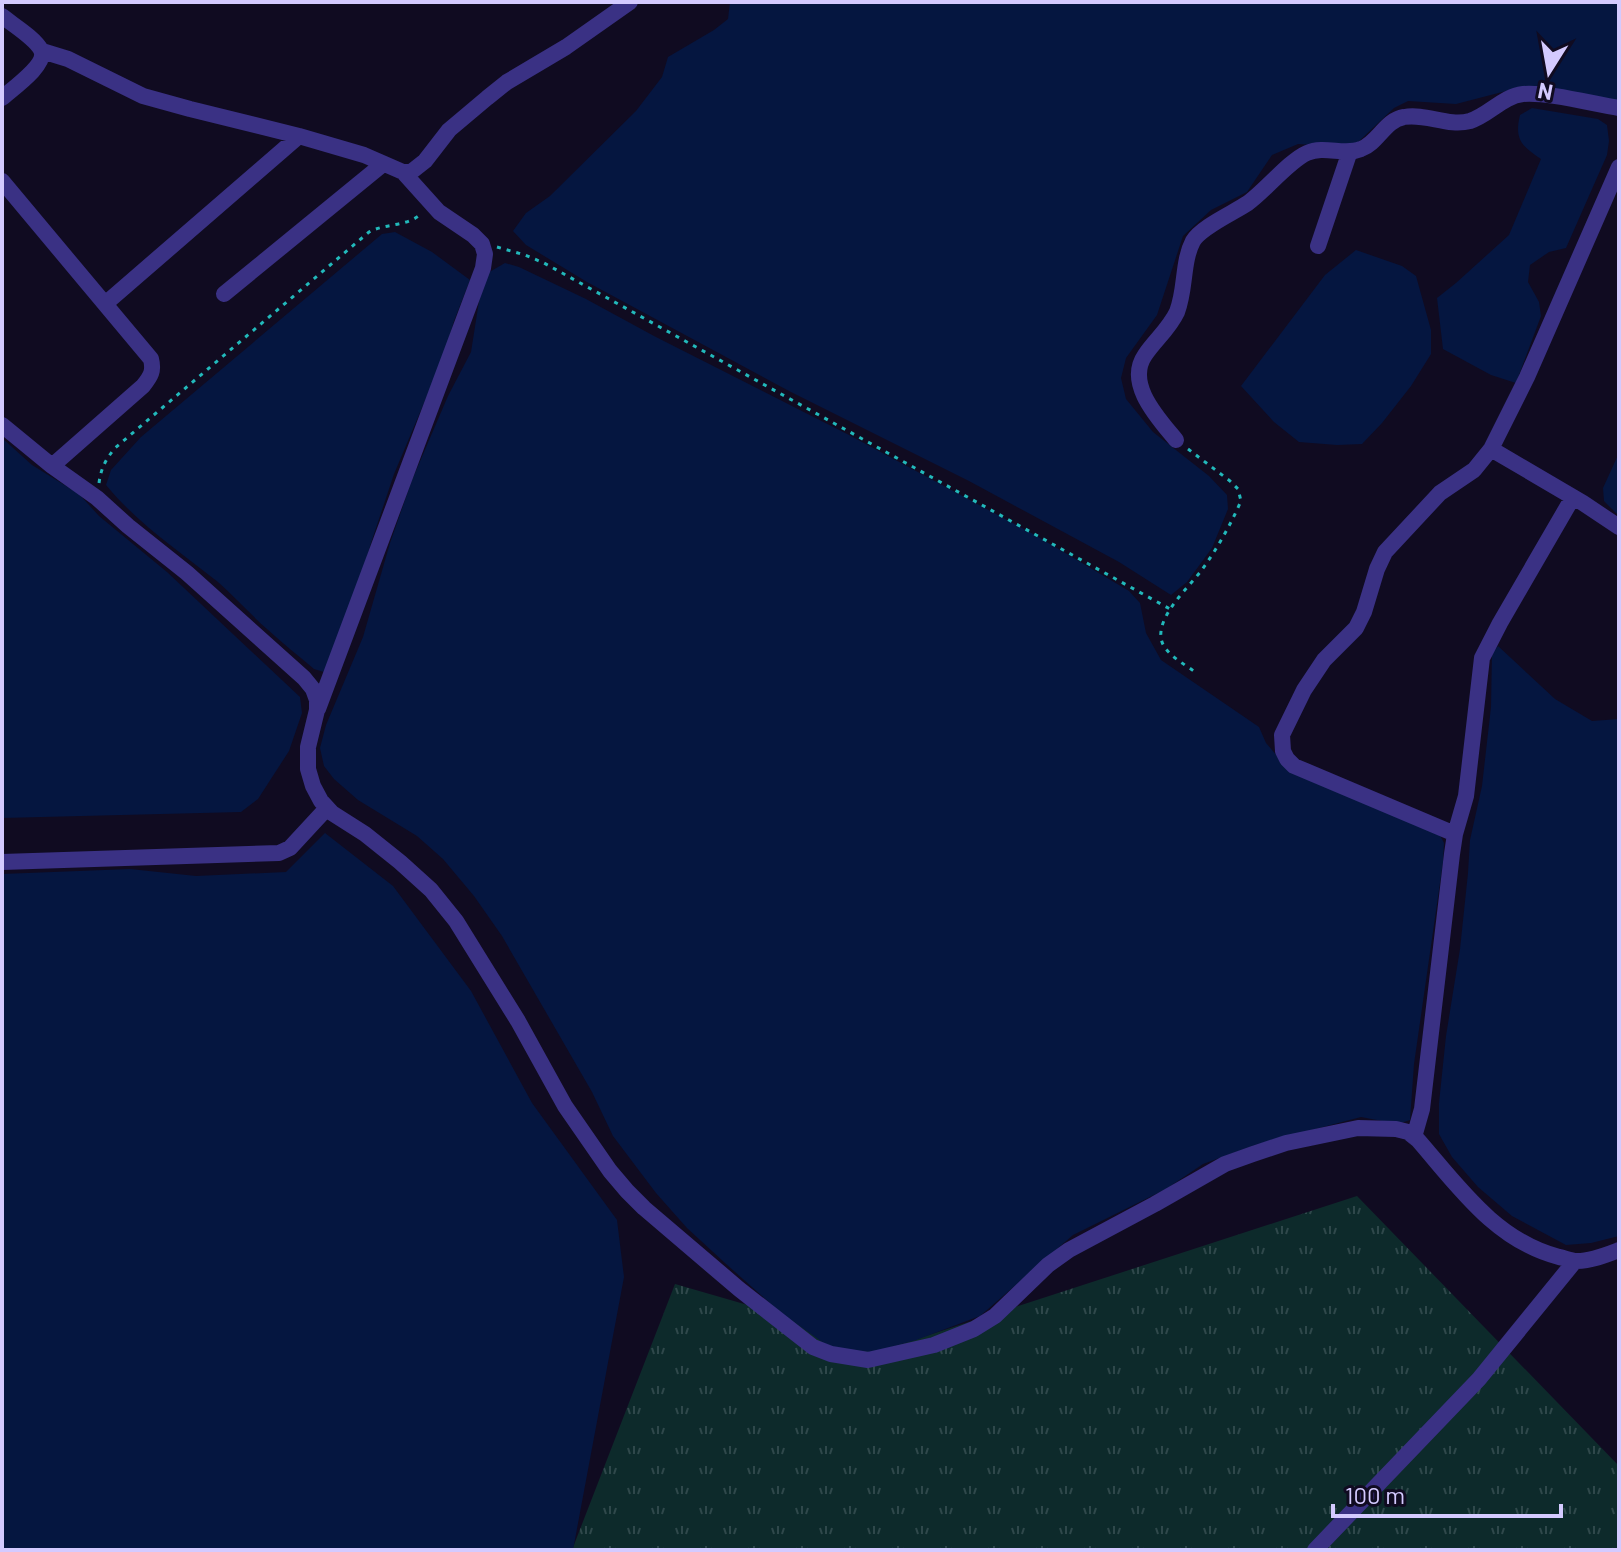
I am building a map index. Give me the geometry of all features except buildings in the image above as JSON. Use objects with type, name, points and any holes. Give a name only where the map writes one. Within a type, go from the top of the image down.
[{"type":"street","points":[[2,16],[42,51],[68,59],[143,96],[299,136],[364,155],[403,172],[411,172],[418,168],[449,130],[507,82],[566,47],[630,2]]},
{"type":"street","points":[[2,98],[39,65],[42,51]]},
{"type":"street","points":[[1176,440],[1149,405],[1141,386],[1139,370],[1143,358],[1176,314],[1194,239],[1252,201],[1296,160],[1320,149],[1360,150],[1387,125],[1402,117],[1469,121],[1523,94],[1619,108]]},
{"type":"street","points":[[105,304],[299,136]]},
{"type":"street","points":[[1318,246],[1350,151]]},
{"type":"street","points":[[224,294],[383,164]]},
{"type":"street","points":[[1455,834],[1294,766],[1283,751],[1282,735],[1313,674],[1356,628],[1385,552],[1440,493],[1474,470],[1491,449],[1527,377],[1619,167]]},
{"type":"street","points":[[403,172],[430,203],[482,244],[485,254],[483,268],[317,710],[308,747],[308,769],[313,786],[327,808],[400,862],[431,890],[456,921],[518,1021],[565,1106],[595,1150],[644,1208],[813,1347],[831,1354],[868,1360],[934,1345],[974,1329],[995,1316],[1040,1272],[1069,1250],[1225,1164],[1286,1143],[1358,1128],[1408,1132],[1475,1205],[1501,1229],[1524,1243],[1575,1261],[1619,1250]]},
{"type":"street","points":[[2,181],[151,359],[153,367],[152,376],[143,386],[52,466]]},
{"type":"street","points":[[2,425],[97,498],[304,678],[313,689],[317,710]]},
{"type":"street","points":[[1491,449],[1619,527]]},
{"type":"street","points":[[1414,1137],[1422,1109],[1455,834],[1466,796],[1482,658],[1573,497]]},
{"type":"street","points":[[2,862],[279,853],[290,848],[327,808]]},
{"type":"street","points":[[1315,1550],[1479,1379],[1575,1261]]},
{"type":"path","points":[[97,498],[106,459],[115,448],[369,232],[379,227],[413,221],[430,203]]},
{"type":"path","points":[[482,244],[504,248],[544,263],[1170,609]]},
{"type":"path","points":[[1176,440],[1230,481],[1238,489],[1241,501],[1229,528],[1201,571],[1170,609],[1161,631],[1165,649],[1195,672]]},
{"type":"green space","points":[[1357,1196],[1619,1466],[1619,1550],[572,1550],[675,1284],[892,1347]]},
{"type":"water","points":[[730,2],[1619,2],[1619,104],[1510,90],[1456,104],[1408,101],[1394,108],[1356,144],[1298,144],[1272,155],[1247,192],[1211,210],[1183,236],[1157,315],[1126,358],[1121,378],[1126,399],[1153,432],[1209,476],[1227,495],[1228,509],[1212,548],[1187,582],[1171,595],[1119,562],[969,481],[789,391],[587,282],[526,245],[513,231],[526,213],[550,196],[636,111],[662,77],[668,57],[728,19]]},
{"type":"water","points":[[1532,108],[1598,119],[1607,125],[1609,141],[1607,155],[1566,248],[1549,252],[1530,265],[1528,282],[1539,302],[1541,316],[1516,383],[1491,375],[1443,349],[1437,298],[1509,235],[1541,159],[1524,146],[1518,131],[1520,115]]},
{"type":"water","points":[[395,232],[432,252],[470,280],[443,358],[394,474],[339,656],[324,672],[314,669],[218,582],[145,525],[106,485],[111,470],[141,437],[382,234]]},
{"type":"water","points":[[1356,250],[1402,266],[1416,276],[1431,330],[1431,354],[1411,386],[1362,444],[1299,442],[1274,422],[1241,386],[1325,275]]},
{"type":"water","points":[[505,263],[586,299],[849,435],[1035,535],[1129,591],[1140,603],[1146,633],[1161,660],[1259,727],[1266,743],[1284,764],[1440,835],[1444,843],[1443,862],[1414,1064],[1410,1120],[1398,1124],[1361,1117],[1255,1145],[1203,1164],[1166,1189],[1073,1235],[980,1316],[874,1352],[828,1346],[780,1312],[687,1228],[613,1136],[592,1092],[502,936],[474,896],[443,859],[417,836],[358,800],[334,779],[324,766],[320,748],[326,725],[363,637],[412,480],[448,396],[471,352],[486,274]]},
{"type":"water","points":[[2,438],[32,465],[79,494],[99,516],[167,572],[300,697],[302,713],[289,751],[258,799],[241,812],[2,818]]},
{"type":"water","points":[[1619,453],[1619,516],[1604,501],[1603,488]]},
{"type":"water","points":[[1498,646],[1555,699],[1592,721],[1619,719],[1619,1236],[1591,1243],[1566,1245],[1512,1216],[1478,1187],[1452,1157],[1439,1134],[1446,1036],[1460,949],[1470,840],[1482,786],[1491,707],[1492,653]]},
{"type":"water","points":[[325,833],[393,886],[471,991],[532,1103],[617,1220],[624,1277],[573,1550],[2,1550],[2,874],[130,869],[196,876],[286,872]]}]
